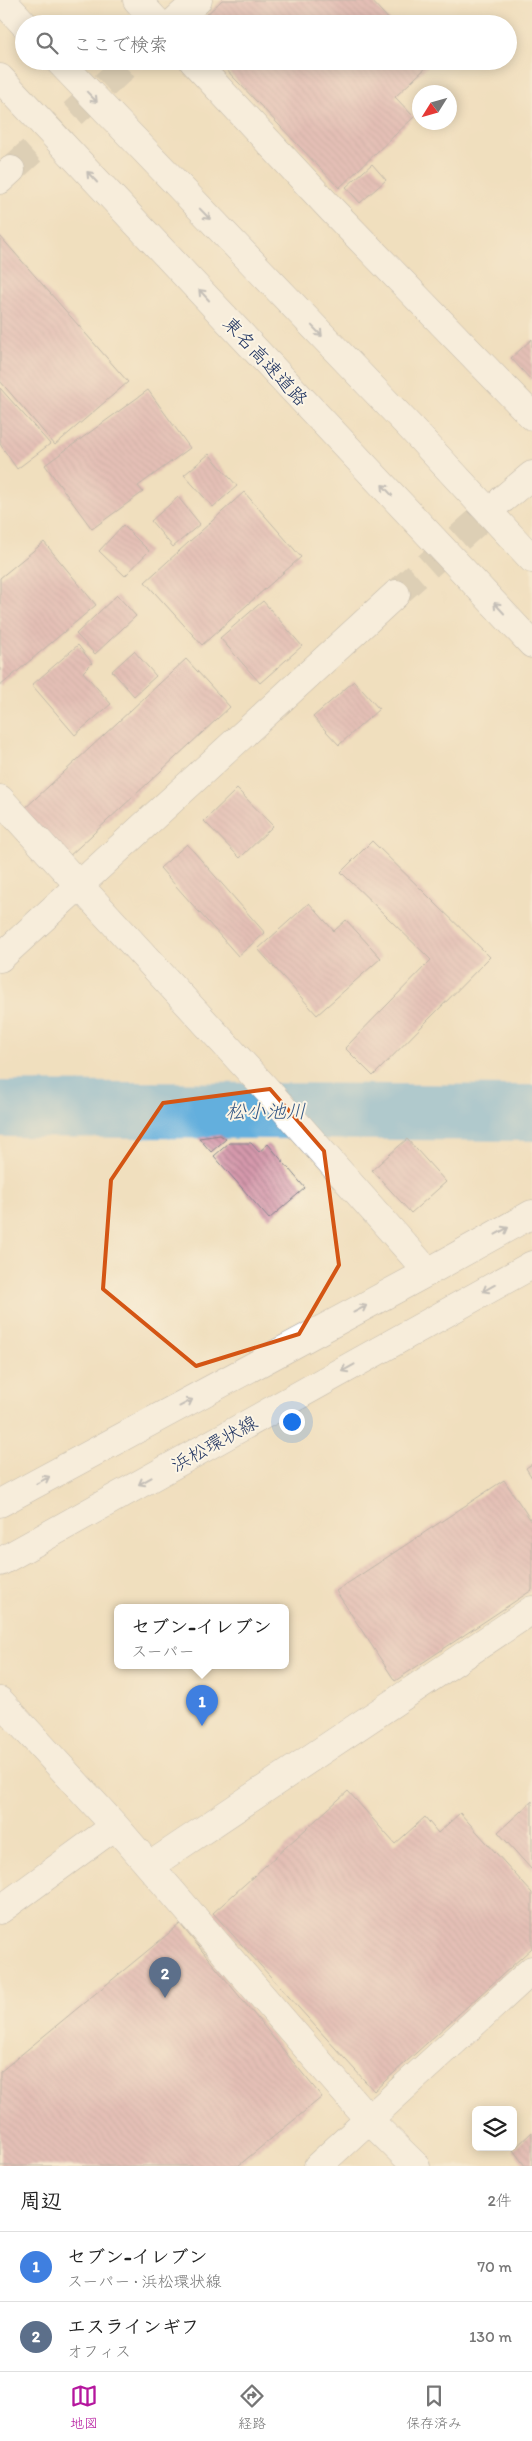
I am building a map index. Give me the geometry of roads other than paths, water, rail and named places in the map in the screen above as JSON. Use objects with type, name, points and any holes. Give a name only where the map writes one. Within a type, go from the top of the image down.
[{"type":"main road","points":[[2,0],[16,15]]},
{"type":"main road","points":[[137,0],[151,15]]},
{"type":"main road","points":[[182,15],[198,0]]},
{"type":"main road","points":[[68,70],[411,428],[532,550]]},
{"type":"main road","points":[[201,70],[332,210],[532,416]]},
{"type":"main road","name":"東名高速道路","points":[[0,78],[532,644]]},
{"type":"main road","points":[[411,428],[532,560]]},
{"type":"main road","points":[[503,499],[532,475]]},
{"type":"main road","points":[[0,958],[396,594]]},
{"type":"main road","points":[[0,799],[268,1091],[428,1272]]},
{"type":"main road","points":[[0,1503],[532,1214]]},
{"type":"main road","name":"浜松環状線","points":[[0,1562],[532,1264]]},
{"type":"main road","points":[[151,1865],[532,1610]]},
{"type":"main road","points":[[0,1701],[151,1865],[370,2121],[416,2166]]},
{"type":"main road","points":[[0,1910],[115,1826]]},
{"type":"main road","points":[[318,2166],[370,2121],[532,1970]]},
{"type":"waterway","name":"松小池川","points":[[0,1109],[532,1113]]},
{"type":"tunnel","points":[[11,170],[121,70]]},
{"type":"tunnel","points":[[396,594],[503,499]]},
{"type":"place","name":"セブン-イレブン","points":[[202,1726]]},
{"type":"place","name":"エスラインギフ","points":[[165,1998]]}]
